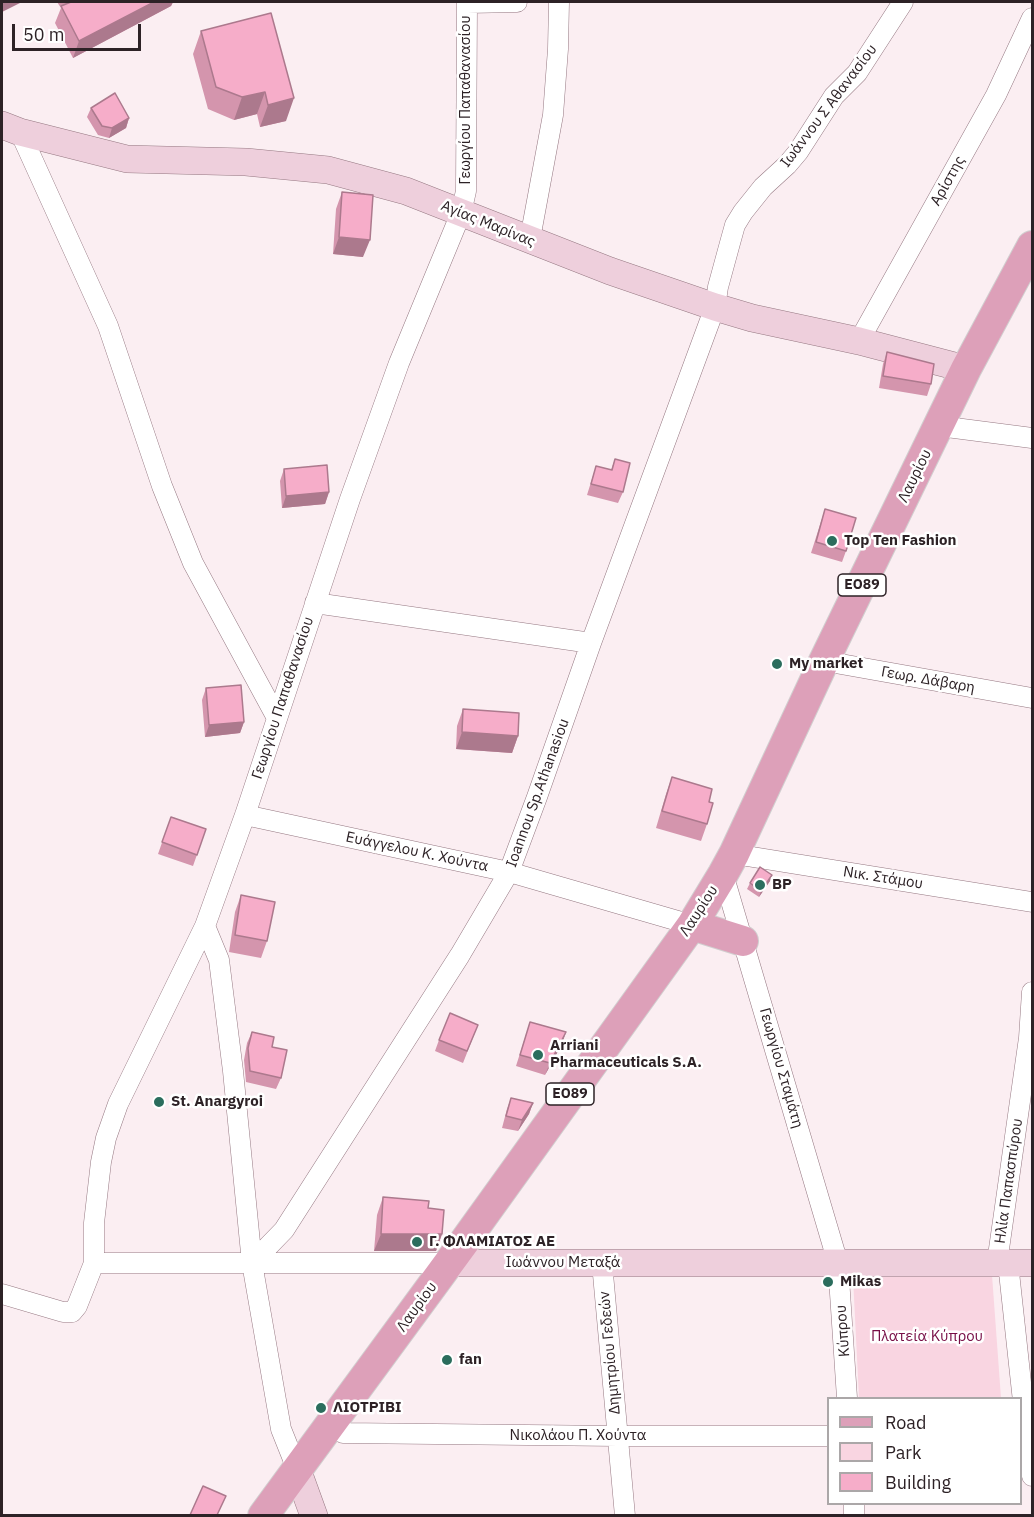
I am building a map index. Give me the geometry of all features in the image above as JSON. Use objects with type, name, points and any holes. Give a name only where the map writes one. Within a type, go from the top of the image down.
[{"type":"main road","name":"Λαυρίου","points":[[263,1515],[692,925],[728,864],[966,369],[1032,246]]},
{"type":"main road","points":[[692,925],[743,941]]},
{"type":"street","points":[[467,2],[517,2]]},
{"type":"street","name":"Γεωργίου Παπαθανασίου","points":[[2,1294],[63,1312],[72,1312],[77,1306],[94,1263],[94,1223],[106,1138],[118,1104],[205,926],[399,363],[461,213],[466,191],[467,2]]},
{"type":"street","points":[[529,240],[553,115],[559,2]]},
{"type":"street","name":"Ιωάννου Σ Αθανασίου","points":[[715,307],[735,225],[743,212],[763,187],[798,152],[834,96],[857,73],[903,2]]},
{"type":"street","name":"Αρίστης","points":[[859,341],[996,95],[1032,18]]},
{"type":"street","points":[[11,128],[108,326],[162,486],[193,563],[277,718]]},
{"type":"street","name":"Αγίας Μαρίνας","points":[[11,128],[127,159],[246,162],[328,170],[406,191],[610,271],[715,307],[752,318],[859,341],[966,369]]},
{"type":"street","name":"Ioannou Sp.Athanasiou","points":[[252,1263],[284,1230],[460,955],[509,872],[715,307]]},
{"type":"street","points":[[939,426],[1032,438]]},
{"type":"street","points":[[315,603],[591,643]]},
{"type":"street","name":"Γεωρ. Δάβαρη","points":[[824,661],[1032,698]]},
{"type":"street","name":"Ευάγγελου Κ. Χούντα","points":[[244,815],[509,872],[692,925]]},
{"type":"street","name":"Νικ. Στάμου","points":[[728,864],[1032,902]]},
{"type":"street","name":"Γεωργίου Σταμάτη","points":[[728,864],[743,941],[838,1263]]},
{"type":"street","points":[[205,926],[219,960],[233,1071],[252,1263],[281,1429],[314,1515]]},
{"type":"street","name":"Ηλία Παπασπύρου","points":[[1021,1397],[1013,1263],[1031,1038],[1032,992]]},
{"type":"street","name":"Ιωάννου Μεταξά","points":[[94,1263],[1013,1263]]},
{"type":"street","name":"Δημητρίου Γεδεών","points":[[602,1263],[626,1515]]},
{"type":"street","name":"Κύπρου","points":[[838,1263],[847,1397]]},
{"type":"street","name":"Ηλία Παπασπύρου","points":[[1022,1406],[1024,1438],[1032,1476]]},
{"type":"street","name":"Νικολάου Π. Χούντα","points":[[331,1424],[343,1433],[827,1436]]},
{"type":"green space","name":"Πλατεία Κύπρου","points":[[992,1275],[1001,1397],[859,1397],[853,1277]]},
{"type":"building","points":[[71,2],[154,2],[79,41],[61,6]]},
{"type":"building","points":[[271,13],[294,98],[268,105],[265,92],[242,97],[216,87],[201,31]]},
{"type":"building","points":[[115,93],[129,118],[112,128],[102,126],[91,108]]},
{"type":"building","points":[[342,192],[373,195],[370,240],[339,237]]},
{"type":"building","points":[[887,352],[934,364],[931,384],[883,376]]},
{"type":"building","points":[[615,459],[630,463],[623,492],[591,484],[596,466],[612,470]]},
{"type":"building","points":[[327,465],[329,492],[286,496],[284,469]]},
{"type":"building","name":"Top Ten Fashion","points":[[825,509],[856,518],[846,551],[816,542]]},
{"type":"building","points":[[241,685],[244,722],[209,725],[206,688]]},
{"type":"building","points":[[463,709],[519,713],[518,736],[462,732]]},
{"type":"building","points":[[672,777],[712,789],[709,802],[713,803],[707,824],[662,811]]},
{"type":"building","points":[[171,817],[206,829],[197,855],[162,842]]},
{"type":"building","points":[[760,867],[772,875],[761,891],[750,883]]},
{"type":"building","points":[[241,895],[275,902],[267,941],[235,935]]},
{"type":"building","points":[[450,1013],[478,1025],[467,1051],[439,1040]]},
{"type":"building","name":"Arriani Pharmaceuticals S.A.","points":[[530,1022],[566,1032],[550,1063],[520,1055]]},
{"type":"building","points":[[252,1032],[274,1037],[272,1047],[287,1050],[281,1078],[250,1071],[248,1048]]},
{"type":"building","points":[[511,1098],[533,1103],[522,1120],[506,1116]]},
{"type":"building","points":[[383,1197],[429,1201],[428,1208],[444,1210],[442,1234],[381,1234]]},
{"type":"building","points":[[203,1486],[226,1496],[217,1515],[190,1515]]},
{"type":"place","name":"Top Ten Fashion","points":[[832,541]]},
{"type":"place","name":"My market","points":[[777,664]]},
{"type":"place","name":"BP","points":[[760,885]]},
{"type":"place","name":"Arriani Pharmaceuticals S.A.","points":[[538,1055]]},
{"type":"place","name":"St. Anargyroi","points":[[159,1102]]},
{"type":"place","name":"Γ. ΦΛΑΜΙΑΤΟΣ ΑΕ","points":[[417,1242]]},
{"type":"place","name":"Mikas","points":[[828,1282]]},
{"type":"place","name":"fan","points":[[447,1360]]},
{"type":"place","name":"ΛΙΟΤΡΙΒΙ","points":[[321,1408]]}]
